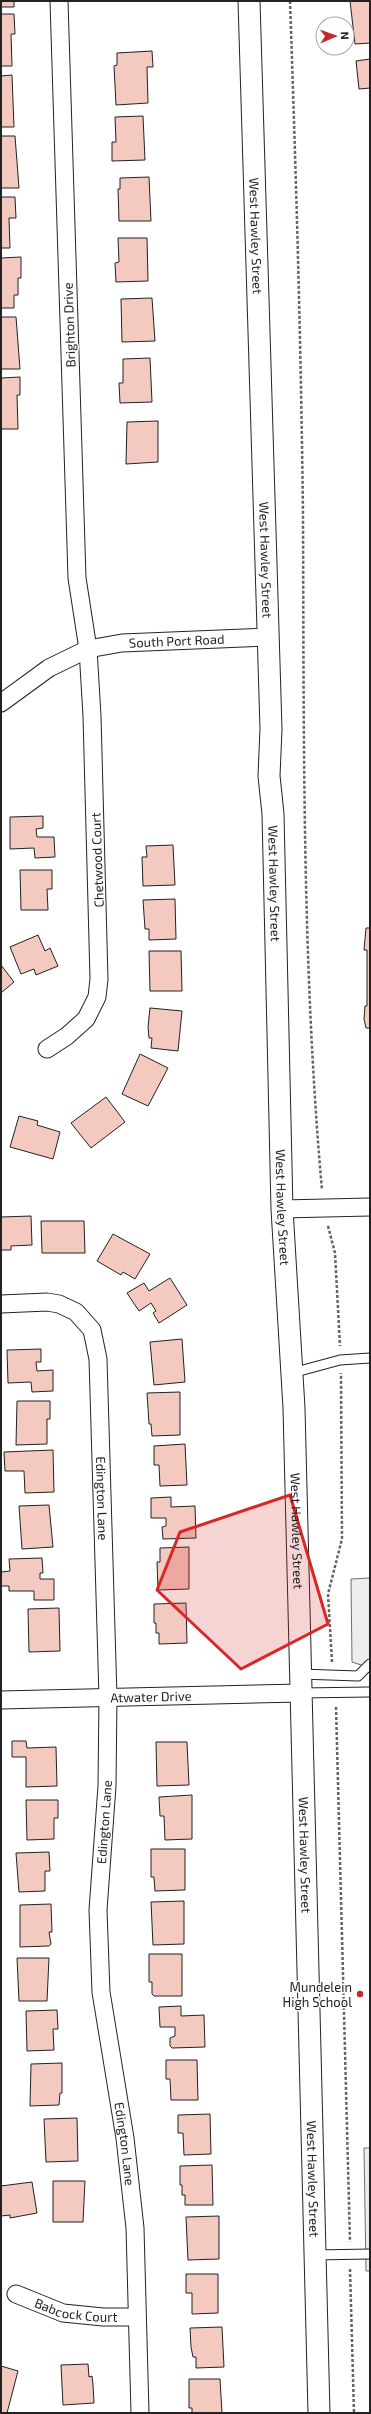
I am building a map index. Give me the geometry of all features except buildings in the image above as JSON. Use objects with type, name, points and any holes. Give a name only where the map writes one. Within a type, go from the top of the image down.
[{"type":"street","name":"Brighton Drive","points":[[59,1],[77,578],[88,649]]},
{"type":"street","name":"West Hawley Street","points":[[249,1],[266,637],[271,729],[269,776],[273,814],[282,1209],[292,1373],[301,1683],[319,2413]]},
{"type":"street","name":"South Port Road","points":[[1,703],[50,668],[88,649],[122,642],[266,637]]},
{"type":"street","name":"Chetwood Court","points":[[47,1049],[67,1036],[86,1019],[97,997],[99,980],[100,932],[88,649]]},
{"type":"street","points":[[282,1209],[370,1207]]},
{"type":"street","name":"Edington Lane","points":[[1,1304],[59,1304],[76,1312],[92,1330],[98,1359],[108,1697],[107,1786],[98,1910],[101,1992],[125,2138],[134,2228],[140,2413]]},
{"type":"street","name":"Atwater Drive","points":[[1,1700],[108,1697],[301,1683]]},
{"type":"street","name":"Babcock Court","points":[[16,2294],[63,2313],[103,2317],[137,2317]]},
{"type":"lane","points":[[292,1373],[340,1360],[370,1358]]},
{"type":"lane","points":[[301,1683],[358,1676],[370,1664]]},
{"type":"lane","points":[[301,1683],[370,1692]]},
{"type":"lane","points":[[315,2255],[370,2254]]},
{"type":"highlighted area","points":[[290,1495],[328,1624],[241,1669],[157,1590],[180,1532]]},
{"type":"shaded area","points":[[370,1578],[370,1668],[352,1662],[351,1579]]},
{"type":"shaded area","points":[[364,2148],[370,2148],[370,2271],[366,2271]]},
{"type":"place","name":"Mundelein High School","points":[[360,1994]]}]
